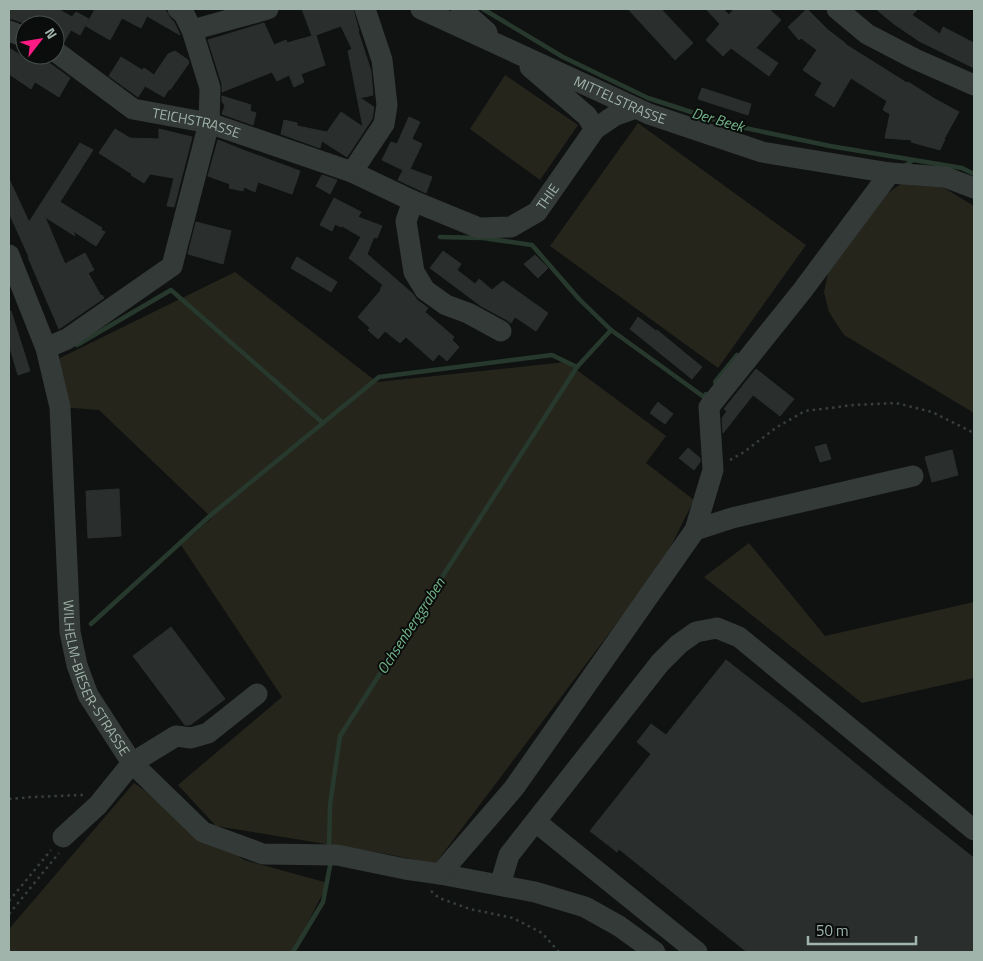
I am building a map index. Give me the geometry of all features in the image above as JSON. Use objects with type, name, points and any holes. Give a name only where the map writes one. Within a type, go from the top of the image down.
[{"type":"street","points":[[46,348],[67,339],[172,266],[209,123],[210,88],[192,30],[184,14],[178,9]]},
{"type":"street","points":[[192,30],[268,9]]},
{"type":"street","points":[[352,172],[384,124],[388,105],[382,60],[365,9]]},
{"type":"street","name":"MITTELSTRASSE","points":[[421,9],[649,114],[762,152],[890,173],[944,177],[974,188]]},
{"type":"street","points":[[461,9],[588,116],[595,129]]},
{"type":"street","points":[[837,9],[867,34],[915,59],[974,85]]},
{"type":"street","name":"TEICHSTRASSE","points":[[65,58],[134,109],[209,123],[352,172]]},
{"type":"street","name":"THIE","points":[[352,172],[479,228],[511,227],[537,212],[595,129],[614,116],[636,108]]},
{"type":"street","points":[[433,880],[514,788],[695,530],[714,470],[709,407],[802,291],[890,173]]},
{"type":"street","points":[[413,200],[406,221],[414,272],[424,290],[446,305],[468,313],[501,331]]},
{"type":"street","name":"WILHELM-BIESER-STRASSE","points":[[9,255],[46,348],[60,407],[70,632],[76,665],[88,695],[132,763],[203,832],[263,854],[337,855],[405,869],[433,880],[500,885],[536,892],[585,907],[620,926],[655,952]]},
{"type":"street","points":[[695,530],[732,518],[913,476]]},
{"type":"street","points":[[500,885],[510,856],[660,663],[679,644],[696,632],[717,628],[739,637],[974,830]]},
{"type":"street","points":[[61,844],[98,805],[132,763],[176,736],[191,738],[208,733],[257,694]]},
{"type":"street","points":[[536,822],[698,952]]},
{"type":"path","points":[[714,470],[744,452],[777,427],[805,411],[854,405],[896,403],[932,412],[974,433]]},
{"type":"path","points":[[9,799],[86,794],[98,805]]},
{"type":"path","points":[[9,901],[61,844]]},
{"type":"path","points":[[9,914],[61,844]]},
{"type":"path","points":[[433,880],[439,898],[470,909],[513,918],[542,933],[560,952]]},
{"type":"shaded area","points":[[505,75],[578,125],[540,180],[470,129]]},
{"type":"shaded area","points":[[638,123],[806,245],[718,368],[550,246]]},
{"type":"shaded area","points":[[905,181],[941,186],[974,206],[974,413],[844,335],[829,312],[824,292],[828,273],[888,193]]},
{"type":"shaded area","points":[[235,272],[377,382],[566,362],[666,436],[646,463],[694,500],[663,562],[435,864],[387,854],[216,826],[178,785],[282,697],[181,545],[212,518],[99,410],[60,407],[60,358]]},
{"type":"shaded area","points":[[749,543],[825,636],[974,602],[974,678],[862,703],[704,577]]},
{"type":"shaded area","points":[[134,783],[244,860],[328,883],[293,952],[9,952],[9,929]]},
{"type":"building","points":[[9,9],[58,9],[72,17],[76,12],[89,19],[80,35],[71,30],[65,40],[65,15],[15,15],[15,20],[9,19]]},
{"type":"building","points":[[95,9],[163,9],[174,22],[180,35],[147,16],[141,28],[122,18],[110,40],[86,26]]},
{"type":"building","points":[[302,9],[353,9],[371,71],[373,95],[360,98],[374,107],[372,119],[347,157],[322,141],[320,148],[281,134],[284,120],[297,123],[297,126],[327,132],[341,112],[363,127],[348,51],[352,49],[341,26],[316,35],[325,65],[301,74],[304,82],[294,87],[289,75],[277,81],[272,72],[222,92],[222,84],[208,40],[264,23],[274,45],[286,40],[287,43],[312,36]]},
{"type":"building","points":[[628,9],[661,9],[693,43],[675,60]]},
{"type":"building","points":[[706,9],[723,9],[729,15],[734,9],[769,9],[781,20],[756,48],[778,63],[769,76],[731,48],[723,56],[706,40],[720,24]]},
{"type":"building","points":[[807,9],[845,44],[907,83],[959,112],[940,150],[911,142],[912,140],[885,138],[890,114],[883,110],[887,101],[851,78],[834,107],[815,95],[822,83],[803,70],[817,50],[801,38],[799,40],[788,27]]},
{"type":"building","points":[[876,9],[918,9],[912,15],[940,34],[943,27],[974,43],[974,68],[919,41]]},
{"type":"building","points":[[9,48],[15,52],[15,65],[52,65],[70,78],[59,97],[35,82],[31,89],[9,74]]},
{"type":"building","points":[[175,51],[188,60],[189,63],[164,97],[145,86],[138,97],[109,76],[121,57],[154,75],[168,54]]},
{"type":"building","points":[[702,88],[751,104],[748,115],[698,99]]},
{"type":"building","points":[[222,96],[251,105],[250,111],[256,113],[253,125],[222,114],[225,106]]},
{"type":"building","points":[[409,117],[420,122],[412,139],[422,144],[410,169],[432,177],[426,193],[398,180],[403,170],[382,160],[391,142],[397,144]]},
{"type":"building","points":[[115,129],[130,138],[159,139],[159,129],[192,137],[174,207],[167,206],[174,178],[150,174],[144,183],[99,153]]},
{"type":"building","points":[[218,140],[300,171],[292,194],[258,182],[255,192],[244,187],[243,191],[229,188],[230,184],[208,176]]},
{"type":"building","points":[[80,143],[93,150],[60,202],[102,228],[101,230],[105,232],[96,246],[73,231],[75,236],[45,217],[65,264],[85,253],[94,270],[88,273],[104,298],[59,329],[9,213],[9,179],[29,222]]},
{"type":"building","points":[[322,175],[337,180],[330,194],[316,186]]},
{"type":"building","points":[[334,198],[361,212],[358,217],[382,226],[377,238],[374,237],[367,254],[428,308],[425,312],[454,337],[452,340],[459,347],[447,361],[439,354],[433,361],[406,337],[400,343],[385,331],[378,339],[358,317],[381,290],[383,285],[349,258],[361,237],[342,226],[335,224],[332,231],[320,225]]},
{"type":"building","points":[[196,222],[231,231],[223,264],[188,254]]},
{"type":"building","points":[[443,251],[461,264],[457,270],[475,284],[479,279],[492,290],[503,281],[548,313],[536,331],[515,317],[511,323],[481,306],[430,268]]},
{"type":"building","points":[[535,255],[548,268],[538,278],[524,264]]},
{"type":"building","points":[[297,257],[337,282],[331,292],[291,268]]},
{"type":"building","points":[[9,311],[11,311],[30,371],[18,375],[9,345]]},
{"type":"building","points":[[638,317],[702,367],[692,379],[630,329]]},
{"type":"building","points":[[756,369],[794,399],[780,416],[753,395],[723,433],[722,418],[727,411],[724,409]]},
{"type":"building","points":[[658,402],[673,414],[665,424],[650,413]]},
{"type":"building","points":[[826,444],[831,459],[820,462],[815,447]]},
{"type":"building","points":[[688,448],[700,458],[700,462],[694,470],[679,458]]},
{"type":"building","points":[[952,450],[958,475],[932,482],[925,457]]},
{"type":"building","points":[[119,489],[121,536],[88,538],[86,491]]},
{"type":"building","points":[[171,627],[225,699],[190,725],[185,725],[133,656]]},
{"type":"building","points":[[726,660],[974,858],[974,952],[747,952],[619,849],[617,852],[590,831],[651,754],[637,742],[651,724],[666,735]]},
{"type":"waterway","name":"Der Beek","points":[[483,9],[563,57],[648,98],[731,125],[830,146],[962,168],[974,174]]},
{"type":"waterway","points":[[903,167],[913,160]]},
{"type":"waterway","points":[[440,237],[483,238],[532,245],[579,299],[611,330],[704,397],[706,394]]},
{"type":"waterway","points":[[77,345],[171,290],[323,423]]},
{"type":"waterway","name":"Ochsenberggraben","points":[[329,850],[330,805],[340,736],[577,367],[611,330]]},
{"type":"waterway","points":[[91,624],[212,514],[379,377],[552,355],[577,367]]},
{"type":"waterway","points":[[715,382],[737,355]]},
{"type":"waterway","name":"Ochsenberggraben","points":[[293,952],[323,902],[330,860]]}]
